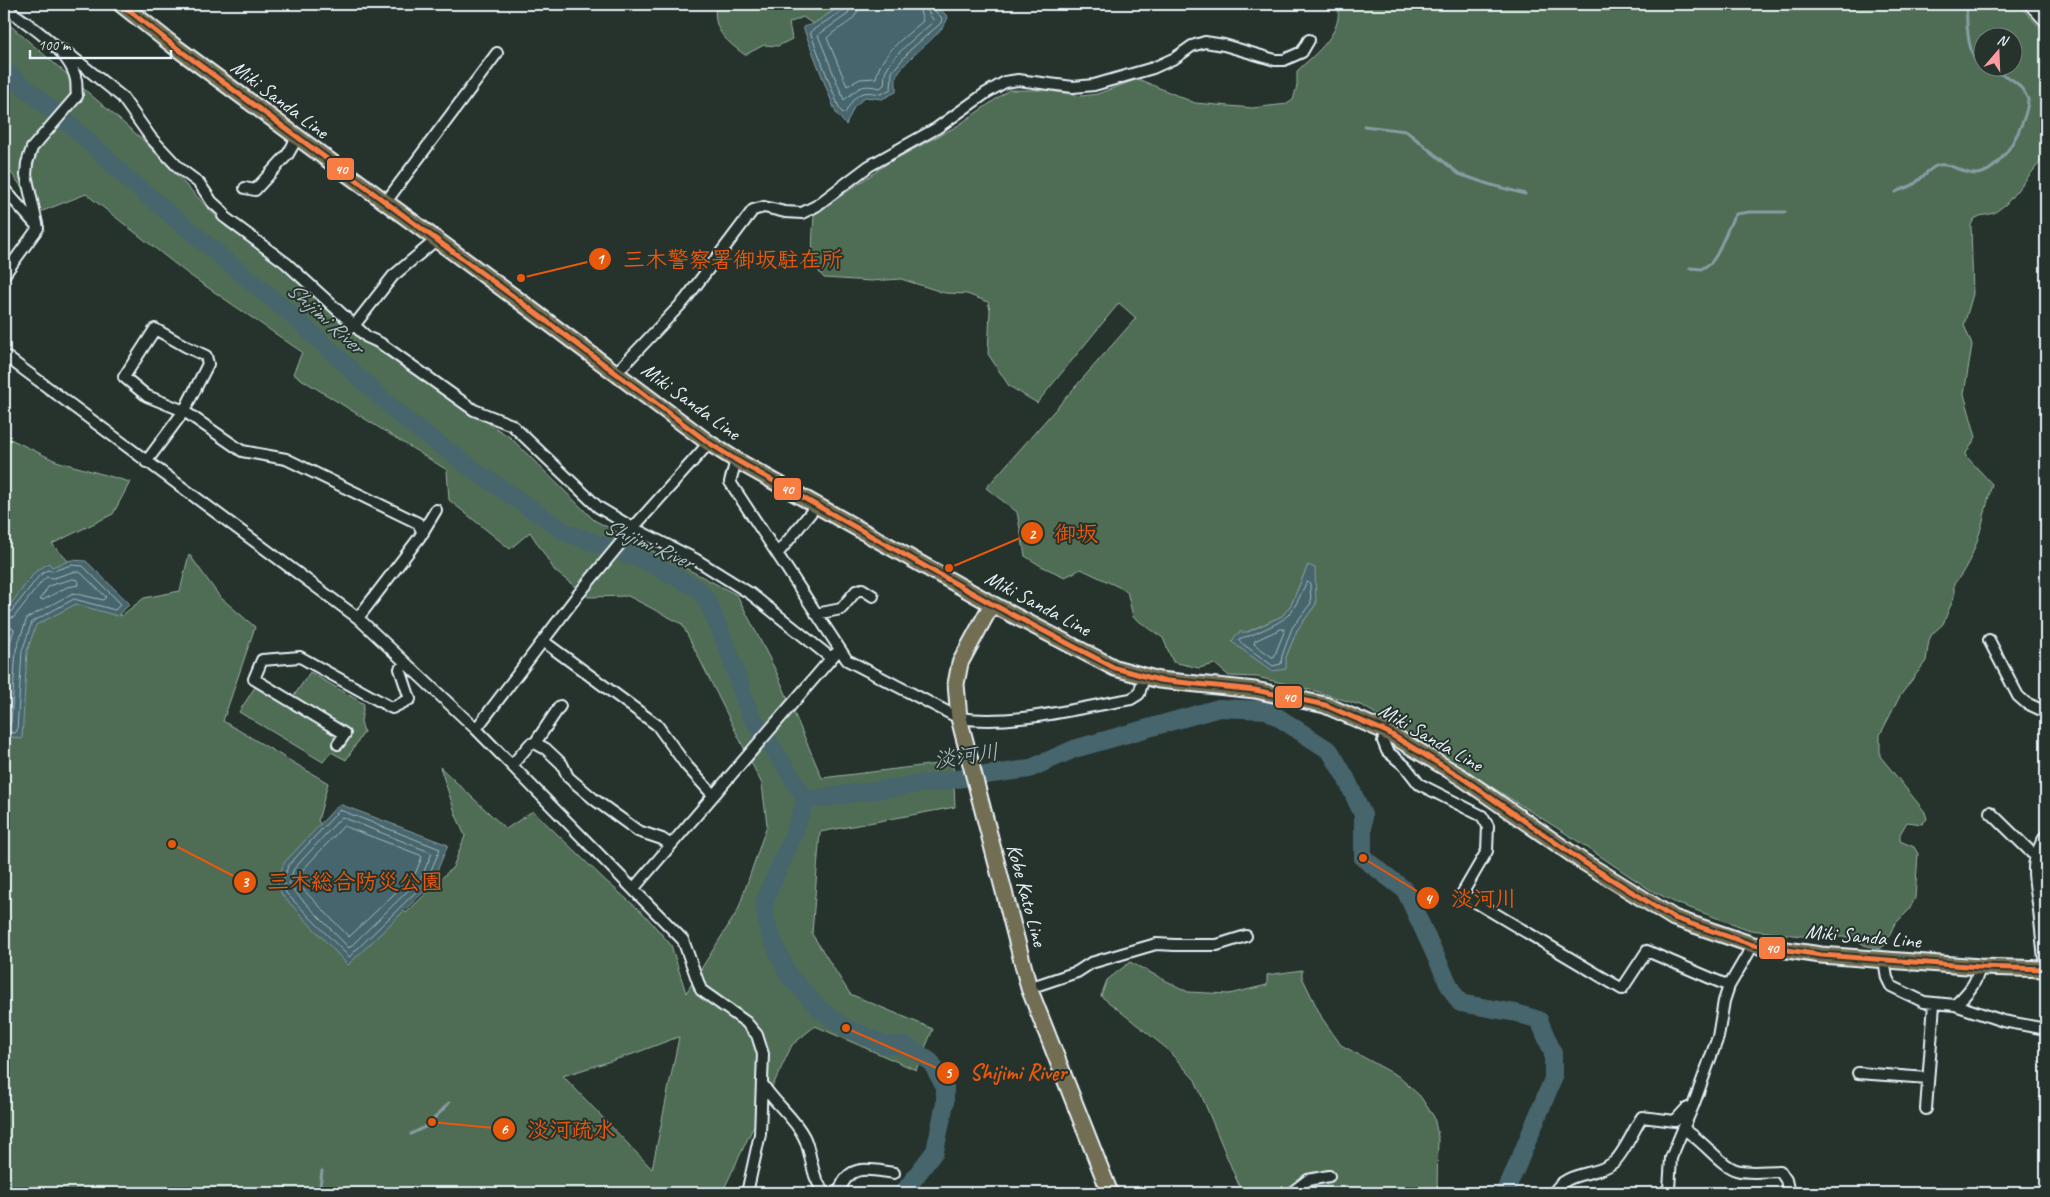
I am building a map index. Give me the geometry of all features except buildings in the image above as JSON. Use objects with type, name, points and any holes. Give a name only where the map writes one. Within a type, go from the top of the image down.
[{"type":"main road","name":"Miki Sanda Line","points":[[121,4],[167,41],[709,443],[992,604],[1116,668],[1144,677],[1255,690],[1325,704],[1387,732],[1460,777],[1582,861],[1674,918],[1753,945],[1821,955],[1980,967],[2046,969]]},
{"type":"main road","name":"Kobe Kato Line","points":[[992,604],[960,663],[956,684],[959,718],[1029,988],[1110,1193]]},
{"type":"street","points":[[2029,4],[2046,22]]},
{"type":"street","points":[[4,7],[34,28],[56,48],[69,64],[76,79],[77,96],[32,148],[27,162],[26,175],[38,228],[4,275]]},
{"type":"street","points":[[616,374],[685,300],[753,210],[764,207],[785,212],[802,213],[816,206],[869,166],[937,128],[986,93],[1006,82],[1018,80],[1073,87],[1094,85],[1152,68],[1175,58],[1192,46],[1205,42],[1224,45],[1275,60],[1284,60],[1302,52],[1309,40]]},
{"type":"street","points":[[56,48],[66,52],[122,97],[151,138],[179,168],[199,183],[212,202],[223,212],[223,216],[286,262],[353,326],[474,410],[512,425],[598,507],[633,528],[695,559],[751,594],[831,658]]},
{"type":"street","points":[[385,203],[497,52]]},
{"type":"street","points":[[245,188],[255,190],[288,154],[298,138]]},
{"type":"street","points":[[4,188],[38,228]]},
{"type":"street","points":[[353,326],[393,276],[436,240]]},
{"type":"street","points":[[146,462],[184,411],[202,380],[208,364],[206,356],[155,329],[124,377],[148,396],[184,411],[242,451],[286,459],[418,523],[423,533]]},
{"type":"street","points":[[4,356],[358,618],[476,729],[683,940],[701,990],[746,1022],[756,1035],[763,1054],[760,1134],[747,1193]]},
{"type":"street","points":[[476,729],[577,596],[633,528],[709,443]]},
{"type":"street","points":[[736,460],[730,482],[847,660],[959,718],[973,720],[1026,717],[1131,699],[1139,694],[1144,677]]},
{"type":"street","points":[[778,553],[817,505]]},
{"type":"street","points":[[358,618],[423,533],[436,510]]},
{"type":"street","points":[[816,614],[841,609],[856,591],[862,589],[873,596]]},
{"type":"street","points":[[1989,640],[2018,696],[2026,703],[2046,712]]},
{"type":"street","points":[[543,642],[657,725],[686,765],[713,795]]},
{"type":"street","points":[[634,888],[839,650]]},
{"type":"street","points":[[338,744],[344,734],[254,679],[262,660],[300,657],[392,708],[410,699],[400,669],[405,663]]},
{"type":"street","points":[[512,765],[530,744],[535,743],[560,706]]},
{"type":"street","points":[[1387,732],[1383,741],[1387,750],[1405,766],[1419,784],[1482,816],[1488,826],[1487,851],[1462,894],[1622,989],[1647,950],[1729,986]]},
{"type":"street","points":[[535,743],[546,748],[562,764],[568,777],[595,800],[638,831],[662,839],[671,845]]},
{"type":"street","points":[[1990,812],[2036,856]]},
{"type":"street","points":[[2046,835],[2036,856],[2033,881],[2042,905],[2046,969]]},
{"type":"street","points":[[1029,988],[1077,972],[1091,964],[1156,944],[1174,946],[1217,945],[1246,936]]},
{"type":"street","points":[[1663,1193],[1668,1189],[1671,1158],[1693,1106],[1718,1037],[1724,1001],[1729,986],[1753,945]]},
{"type":"street","points":[[1884,960],[1887,978],[1891,986],[1924,1002],[1955,1005],[2002,1021],[2046,1028]]},
{"type":"street","points":[[1955,1005],[1972,988],[1980,967]]},
{"type":"street","points":[[1926,1109],[1934,1004]]},
{"type":"street","points":[[1858,1074],[1928,1078]]},
{"type":"street","points":[[763,1085],[772,1099],[794,1121],[804,1138],[818,1187],[826,1193]]},
{"type":"street","points":[[1554,1193],[1558,1185],[1566,1180],[1606,1167],[1616,1160],[1642,1117],[1675,1121],[1686,1109],[1693,1106]]},
{"type":"street","points":[[1683,1129],[1692,1133],[1728,1166],[1736,1170],[1780,1171],[1786,1180],[1790,1193]]},
{"type":"street","points":[[831,1193],[840,1190],[844,1180],[850,1173],[864,1169],[894,1173]]},
{"type":"street","points":[[1291,1193],[1308,1180],[1329,1176]]},
{"type":"green space","points":[[716,4],[844,4],[813,24],[803,17],[789,23],[792,39],[778,46],[764,45],[745,55],[726,39],[718,28],[715,13]]},
{"type":"green space","points":[[1337,4],[2018,4],[2046,34],[2046,155],[2006,204],[1994,213],[1974,219],[1971,225],[1973,294],[1964,325],[1972,345],[1964,394],[1976,437],[1965,455],[1992,484],[1979,536],[1969,561],[1954,584],[1954,597],[1943,624],[1932,634],[1929,640],[1926,661],[1900,696],[1880,735],[1880,756],[1925,812],[1927,819],[1922,824],[1907,822],[1900,834],[1900,841],[1914,847],[1918,854],[1915,898],[1909,910],[1894,925],[1885,945],[1879,949],[1864,945],[1852,937],[1811,937],[1750,930],[1676,903],[1649,889],[1573,838],[1363,706],[1315,691],[1257,677],[1229,676],[1215,664],[1199,668],[1173,662],[1163,638],[1133,617],[1127,591],[1081,569],[1065,577],[1025,556],[1017,512],[986,488],[1136,318],[1119,303],[1037,403],[1009,386],[988,354],[990,310],[988,302],[967,294],[945,293],[901,279],[871,281],[824,278],[819,272],[813,249],[814,215],[888,163],[957,126],[1009,90],[1044,90],[1082,96],[1097,94],[1138,79],[1195,103],[1252,108],[1287,104],[1293,100],[1297,86],[1297,71],[1327,42],[1337,24]],"holes":[[[1308,565],[1316,604],[1297,630],[1286,657],[1247,632],[1282,616],[1291,605]]]},
{"type":"green space","points":[[4,20],[142,139],[225,226],[300,279],[356,336],[511,438],[594,520],[737,595],[776,671],[822,778],[953,762],[955,807],[820,832],[812,934],[850,994],[933,1029],[916,1070],[815,1026],[792,1045],[722,1193],[4,1193],[4,436],[56,461],[130,482],[113,514],[52,544],[121,616],[144,598],[180,591],[189,554],[220,597],[255,627],[223,721],[328,783],[318,821],[406,913],[453,867],[465,836],[440,767],[506,829],[533,811],[606,881],[644,914],[671,945],[686,993],[738,910],[767,825],[762,784],[682,624],[628,596],[588,597],[555,571],[530,532],[510,549],[449,500],[447,470],[293,374],[302,352],[188,274],[86,194],[40,212],[4,163]],"holes":[[[679,1037],[652,1169],[563,1076]]]},
{"type":"green space","points":[[310,672],[364,704],[361,721],[364,732],[346,760],[331,752],[323,762],[239,712],[255,687],[287,706]]},
{"type":"green space","points":[[1130,962],[1188,992],[1229,994],[1267,985],[1267,975],[1302,970],[1302,977],[1322,1018],[1341,1045],[1398,1076],[1420,1096],[1434,1117],[1438,1136],[1437,1193],[1242,1193],[1195,1080],[1166,1048],[1101,996],[1107,980]]},
{"type":"water","points":[[844,4],[935,4],[948,17],[940,31],[898,73],[896,92],[882,99],[865,97],[854,107],[846,125],[836,113],[803,27],[813,24]]},
{"type":"water","points":[[71,560],[86,561],[130,604],[117,616],[76,604],[36,625],[27,651],[22,739],[4,735],[4,613],[35,572],[49,563],[52,567]]},
{"type":"water","points":[[1308,565],[1315,568],[1316,604],[1297,630],[1286,657],[1286,669],[1272,671],[1232,642],[1240,632],[1248,632],[1282,616],[1291,605]]},
{"type":"water","points":[[339,804],[448,845],[431,885],[348,965],[282,895],[277,880],[284,863]]},
{"type":"waterway","points":[[1967,4],[1967,29],[1972,53]]},
{"type":"waterway","name":"Shijimi River","points":[[4,70],[74,128],[128,179],[294,317],[401,416],[478,473],[567,533],[648,562],[698,589],[708,602],[727,647],[750,715],[806,800]]},
{"type":"waterway","points":[[1896,192],[1914,184],[1935,166],[1944,165],[1976,174],[1985,172],[1995,165],[2011,145],[2027,109],[2028,99],[2024,92],[2015,81],[2009,78]]},
{"type":"waterway","points":[[1364,126],[1406,131],[1459,174],[1525,194]]},
{"type":"waterway","points":[[1690,268],[1701,269],[1711,263],[1736,214],[1785,212]]},
{"type":"waterway","name":"淡河川","points":[[806,800],[1029,769],[1074,749],[1219,708],[1267,710],[1330,751],[1346,778],[1363,815],[1363,858],[1405,890],[1451,989],[1460,1003],[1516,1013],[1539,1020],[1553,1053],[1553,1079],[1504,1193]]},
{"type":"waterway","name":"Shijimi River","points":[[806,800],[764,906],[768,929],[788,975],[822,1011],[846,1028],[885,1045],[907,1046],[931,1062],[945,1087],[945,1103],[935,1151],[903,1193]]},
{"type":"waterway","points":[[411,1134],[427,1126],[449,1103]]},
{"type":"waterway","points":[[319,1193],[322,1171]]},
{"type":"transit line","name":"40","points":[[121,4],[174,46],[709,443],[992,604],[1115,668],[1159,680],[1255,690],[1325,705],[1387,732],[1461,777],[1582,861],[1674,918],[1753,945],[1821,955],[1980,967],[2046,969]]},
{"type":"place","name":"三木警察署御坂駐在所","points":[[521,278]]},
{"type":"place","name":"御坂","points":[[949,568]]},
{"type":"place","name":"三木総合防災公園","points":[[172,844]]},
{"type":"place","name":"淡河川","points":[[1363,858]]},
{"type":"place","name":"Shijimi River","points":[[846,1028]]},
{"type":"place","name":"淡河疏水","points":[[432,1122]]}]
